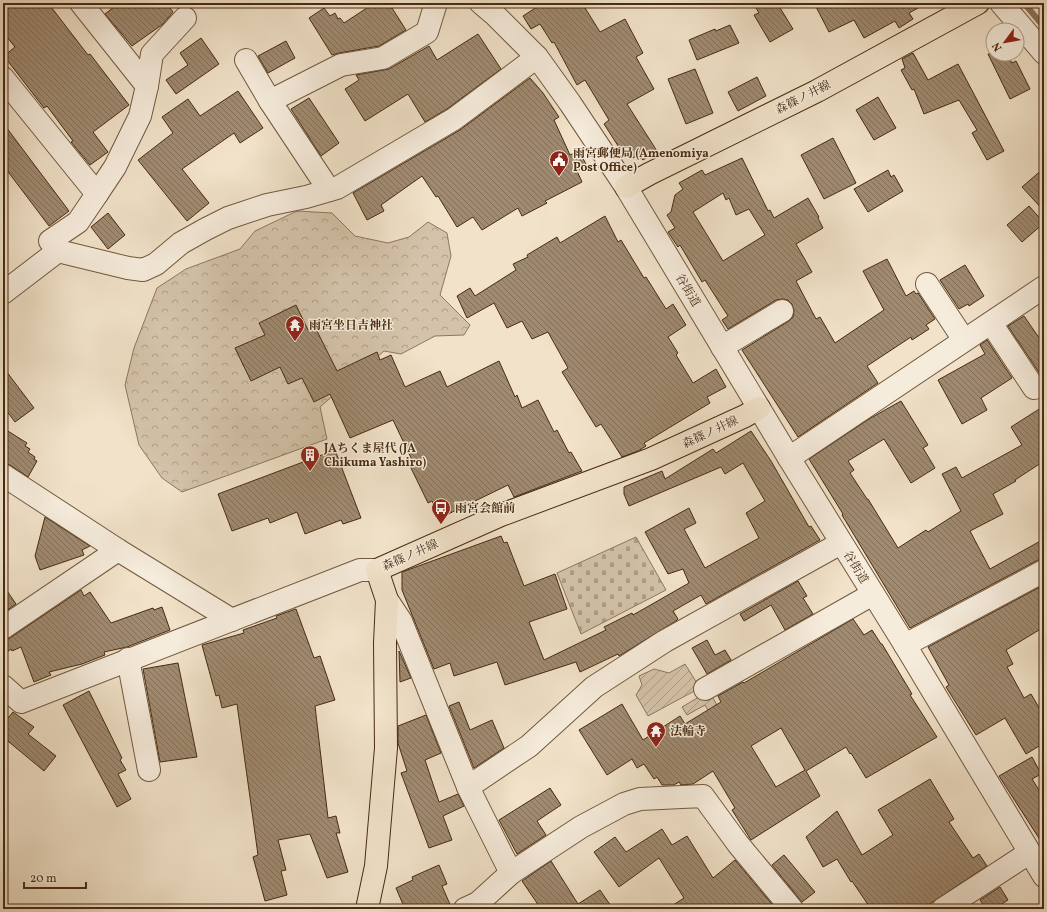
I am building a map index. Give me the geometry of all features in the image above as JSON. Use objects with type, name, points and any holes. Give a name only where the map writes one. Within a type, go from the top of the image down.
[{"type":"main road","name":"森篠ノ井線","points":[[626,187],[649,174],[817,91],[978,3]]},
{"type":"main road","name":"森篠ノ井線","points":[[367,909],[376,866],[386,748],[385,643],[387,600],[377,570],[501,515],[651,459],[745,416],[759,408]]},
{"type":"street","points":[[81,3],[147,86]]},
{"type":"street","points":[[270,101],[342,65],[384,58],[427,32],[436,3]]},
{"type":"street","name":"谷街道","points":[[481,3],[537,57],[570,103],[626,187],[789,458],[905,645],[1044,876]]},
{"type":"street","points":[[1001,3],[1044,53]]},
{"type":"street","points":[[185,18],[152,54],[140,116],[115,167],[78,222],[50,241],[58,251],[128,268],[143,270],[156,264],[181,243],[206,228],[228,218],[267,205],[306,197],[337,188],[454,120],[537,57]]},
{"type":"street","points":[[246,60],[270,101],[329,190]]},
{"type":"street","points":[[3,78],[96,194]]},
{"type":"street","points":[[3,293],[58,251]]},
{"type":"street","points":[[927,284],[964,340]]},
{"type":"street","points":[[789,458],[1044,287]]},
{"type":"street","points":[[722,347],[782,310]]},
{"type":"street","points":[[991,323],[1034,388]]},
{"type":"street","points":[[3,475],[118,550],[232,620]]},
{"type":"street","points":[[468,788],[529,746],[594,687],[665,641],[841,543]]},
{"type":"street","points":[[3,628],[118,550]]},
{"type":"street","points":[[3,686],[20,702],[360,570],[377,570]]},
{"type":"street","points":[[905,645],[1044,570]]},
{"type":"street","points":[[705,689],[873,594]]},
{"type":"street","points":[[387,600],[401,621],[468,788],[511,874]]},
{"type":"street","points":[[128,659],[149,770]]},
{"type":"street","points":[[476,907],[511,874],[581,827],[624,804],[640,799],[703,796],[738,844],[792,909]]},
{"type":"street","points":[[943,909],[1029,853]]},
{"type":"green space","points":[[297,211],[332,213],[355,236],[388,243],[409,237],[428,222],[447,233],[451,256],[440,295],[470,325],[464,335],[435,336],[401,354],[384,351],[320,407],[327,439],[182,492],[162,478],[139,445],[125,385],[134,348],[157,288],[186,269],[240,249],[255,231]]},
{"type":"green space","points":[[636,537],[666,590],[581,634],[557,573]]},
{"type":"green space","points":[[685,664],[700,688],[648,716],[636,695],[642,685],[639,676],[654,669],[669,673]]},
{"type":"green space","points":[[709,691],[734,735],[725,740],[705,705],[687,715],[682,707]]},
{"type":"building","points":[[3,3],[48,3],[129,105],[93,132],[108,152],[90,165],[71,142],[73,141],[47,106],[44,108],[4,56],[15,47],[3,32]]},
{"type":"building","points":[[119,3],[166,3],[173,12],[163,24],[132,46],[105,14]]},
{"type":"building","points":[[543,3],[582,3],[600,32],[625,19],[643,53],[636,57],[654,89],[627,104],[657,151],[643,160],[641,158],[638,160],[636,156],[633,158],[630,154],[628,156],[624,150],[622,152],[604,124],[609,120],[585,80],[577,85],[554,42],[552,43],[540,24],[531,29],[523,16]]},
{"type":"building","points":[[753,3],[777,3],[793,29],[770,42],[754,15],[759,13]]},
{"type":"building","points":[[814,3],[927,3],[909,13],[913,19],[899,28],[895,21],[864,38],[854,20],[829,32]]},
{"type":"building","points":[[370,6],[392,8],[406,30],[379,46],[332,55],[309,18],[324,8],[330,16],[335,13],[338,19],[340,18],[344,23]]},
{"type":"building","points":[[730,25],[739,43],[697,60],[689,40],[715,29],[716,31]]},
{"type":"building","points":[[478,34],[501,69],[447,109],[425,122],[408,94],[365,121],[345,89],[359,80],[356,75],[389,69],[429,46],[437,60]]},
{"type":"building","points":[[201,38],[219,64],[176,94],[166,80],[188,65],[180,53]]},
{"type":"building","points":[[286,41],[295,58],[268,73],[258,56]]},
{"type":"building","points":[[913,53],[928,80],[958,64],[1004,151],[987,160],[972,133],[977,130],[959,100],[924,114],[914,89],[912,90],[901,70],[905,68],[902,59]]},
{"type":"building","points":[[992,62],[1016,62],[1030,89],[1010,99]]},
{"type":"building","points":[[695,69],[713,113],[686,124],[668,79]]},
{"type":"building","points":[[757,77],[766,96],[738,111],[728,92]]},
{"type":"building","points":[[530,78],[543,93],[559,117],[554,120],[570,155],[579,151],[587,166],[577,171],[582,182],[545,201],[547,203],[522,216],[518,208],[482,230],[473,217],[457,227],[438,196],[436,197],[422,176],[381,205],[384,211],[367,220],[353,193],[460,130]]},
{"type":"building","points":[[238,91],[263,128],[240,143],[234,133],[182,169],[209,203],[187,221],[138,160],[173,133],[162,117],[188,99],[200,116]]},
{"type":"building","points":[[878,97],[896,128],[874,140],[856,110]]},
{"type":"building","points":[[309,98],[339,143],[321,156],[291,109]]},
{"type":"building","points":[[3,123],[69,211],[49,226],[3,165]]},
{"type":"building","points":[[833,138],[856,183],[824,199],[801,155]]},
{"type":"building","points":[[742,158],[768,211],[770,210],[774,218],[808,198],[819,217],[818,218],[823,228],[796,244],[812,272],[796,281],[816,319],[820,317],[835,343],[884,310],[863,271],[887,259],[906,296],[914,291],[916,294],[918,293],[935,319],[926,325],[929,329],[912,340],[911,337],[867,366],[878,383],[798,437],[742,350],[789,321],[793,317],[794,311],[792,304],[788,300],[776,300],[728,329],[722,320],[728,316],[705,280],[702,282],[680,245],[678,247],[668,232],[675,228],[667,215],[671,212],[675,195],[683,189],[679,183],[702,170],[705,175]],"holes":[[[723,193],[726,200],[729,198],[736,215],[749,209],[765,235],[723,261],[693,212]]]},
{"type":"building","points":[[1044,168],[1044,211],[1022,187]]},
{"type":"building","points":[[888,170],[891,177],[894,175],[903,191],[868,212],[854,189]]},
{"type":"building","points":[[1029,206],[1044,223],[1022,242],[1007,225]]},
{"type":"building","points":[[108,213],[125,235],[108,249],[91,227]]},
{"type":"building","points":[[605,216],[618,242],[621,240],[644,278],[646,277],[666,309],[673,304],[686,325],[668,337],[678,353],[676,355],[693,383],[716,369],[726,387],[707,397],[710,403],[644,443],[646,446],[638,451],[622,457],[601,424],[596,427],[562,372],[568,368],[548,332],[532,339],[522,321],[507,328],[494,303],[467,318],[457,296],[470,288],[475,296],[516,270],[513,264],[528,257],[527,255],[557,237],[560,243]]},
{"type":"building","points":[[965,265],[984,296],[969,306],[968,304],[959,309],[940,280]]},
{"type":"building","points":[[296,305],[308,330],[315,327],[337,371],[377,352],[380,360],[391,355],[405,387],[440,371],[447,387],[499,361],[515,397],[517,395],[522,408],[538,400],[554,432],[557,430],[569,453],[571,452],[582,471],[514,497],[508,485],[440,518],[432,501],[428,503],[410,466],[414,464],[393,420],[350,438],[330,394],[314,402],[302,378],[288,384],[280,367],[251,381],[235,348],[265,335],[259,323]]},
{"type":"building","points":[[1024,316],[1044,345],[1044,380],[1008,326]]},
{"type":"building","points":[[987,340],[1012,378],[981,398],[987,410],[962,424],[938,380],[985,354],[980,345]]},
{"type":"building","points":[[3,367],[34,408],[15,422],[3,406]]},
{"type":"building","points":[[901,401],[928,445],[923,448],[935,468],[911,483],[884,439],[848,461],[854,470],[850,473],[898,548],[926,530],[928,532],[961,511],[942,474],[956,467],[962,478],[1022,445],[1011,427],[1044,406],[1044,461],[1015,480],[1016,481],[993,494],[1003,514],[970,531],[990,569],[1044,539],[1044,559],[1038,560],[910,628],[809,459],[869,419]]},
{"type":"building","points":[[3,428],[27,443],[25,446],[30,449],[28,452],[35,457],[34,459],[37,461],[28,477],[10,465],[3,463]]},
{"type":"building","points":[[751,431],[771,461],[809,527],[811,526],[820,540],[706,604],[701,595],[673,611],[678,619],[676,621],[619,656],[618,654],[580,672],[576,662],[505,685],[497,662],[454,676],[450,663],[434,669],[402,590],[402,572],[501,536],[504,543],[507,542],[524,586],[555,574],[567,609],[529,622],[544,660],[606,630],[604,627],[632,613],[633,615],[689,583],[683,569],[668,574],[645,532],[689,508],[696,523],[684,529],[705,568],[759,538],[746,513],[765,501],[743,463],[725,474],[721,467],[629,506],[624,494],[624,487],[662,471],[665,479],[713,449],[716,453]]},
{"type":"building","name":"JAちくま屋代 (JA Chikuma Yashiro)","points":[[335,450],[361,518],[343,524],[341,520],[305,534],[297,512],[270,523],[268,518],[232,531],[218,494]]},
{"type":"building","points":[[45,517],[90,546],[82,550],[84,555],[40,570],[35,556]]},
{"type":"building","points":[[798,581],[807,596],[803,598],[813,614],[785,630],[771,605],[744,621],[740,614]]},
{"type":"building","points":[[3,585],[16,604],[3,613]]},
{"type":"building","points":[[1042,586],[1044,589],[1044,627],[1006,650],[1013,664],[1007,667],[1024,698],[1031,694],[1044,716],[1044,743],[1026,754],[1005,718],[976,735],[946,687],[949,685],[928,647]]},
{"type":"building","points":[[81,590],[84,596],[90,592],[111,623],[153,608],[154,610],[162,607],[170,630],[127,647],[104,652],[105,655],[82,664],[49,672],[51,675],[34,682],[21,647],[12,651],[11,649],[3,655],[3,640],[10,638]]},
{"type":"building","points":[[296,609],[314,658],[320,656],[335,700],[315,706],[328,818],[336,816],[340,833],[336,833],[348,872],[327,878],[310,834],[278,840],[286,870],[281,871],[287,895],[265,901],[253,857],[258,855],[237,704],[222,708],[219,695],[216,696],[202,645],[244,633],[243,630],[277,618],[276,616]]},
{"type":"building","points":[[853,619],[864,635],[872,630],[882,644],[912,694],[910,695],[937,737],[866,778],[846,747],[806,771],[820,796],[751,840],[732,810],[735,808],[713,771],[693,784],[681,785],[679,782],[674,785],[662,785],[657,777],[654,779],[644,764],[637,768],[632,759],[607,775],[579,730],[622,704],[643,740],[680,716],[685,724],[721,702],[718,696],[743,682],[744,683]],"holes":[[[781,728],[805,770],[776,787],[751,746]]]},
{"type":"building","points":[[707,640],[715,655],[725,650],[731,660],[707,674],[692,648]]},
{"type":"building","points":[[399,651],[411,678],[400,682]]},
{"type":"building","points":[[178,663],[197,757],[160,762],[143,669]]},
{"type":"building","points":[[89,691],[122,758],[120,760],[126,770],[118,774],[131,799],[117,807],[63,705]]},
{"type":"building","points":[[459,702],[470,730],[492,720],[504,748],[474,768],[449,706]]},
{"type":"building","points":[[13,712],[34,727],[28,734],[56,756],[44,771],[3,737],[3,724]]},
{"type":"building","points":[[426,715],[441,753],[425,760],[439,802],[458,794],[464,806],[443,816],[452,840],[429,848],[401,773],[407,771],[398,743],[398,726]]},
{"type":"building","points":[[1032,757],[1041,774],[1032,779],[1044,798],[1044,846],[999,776]]},
{"type":"building","points":[[930,779],[954,819],[949,822],[973,858],[979,854],[987,866],[922,909],[871,909],[852,881],[851,882],[837,859],[823,867],[806,837],[837,811],[862,855],[893,835],[878,810]]},
{"type":"building","points":[[550,788],[561,805],[537,821],[546,835],[517,854],[499,820]]},
{"type":"building","points":[[662,829],[672,845],[687,836],[713,878],[735,860],[776,909],[667,909],[684,898],[659,858],[619,887],[594,852],[615,837],[626,852]]},
{"type":"building","points":[[784,855],[815,892],[802,902],[772,865]]},
{"type":"building","points":[[551,861],[578,904],[600,890],[613,909],[541,909],[522,881]]},
{"type":"building","points":[[439,865],[447,884],[442,886],[452,909],[405,909],[396,888],[413,880],[412,877]]},
{"type":"building","points":[[1000,887],[1008,900],[994,909],[986,909],[980,900]]},
{"type":"waterway","points":[[1024,3],[1044,27]]},
{"type":"place","name":"雨宮郵便局 (Amenomiya Post Office)","points":[[559,177]]},
{"type":"place","name":"雨宮坐日吉神社","points":[[295,342]]},
{"type":"place","name":"JAちくま屋代 (JA Chikuma Yashiro)","points":[[310,472]]},
{"type":"place","name":"雨宮会館前","points":[[441,525]]},
{"type":"place","name":"法輪寺","points":[[656,748]]}]
